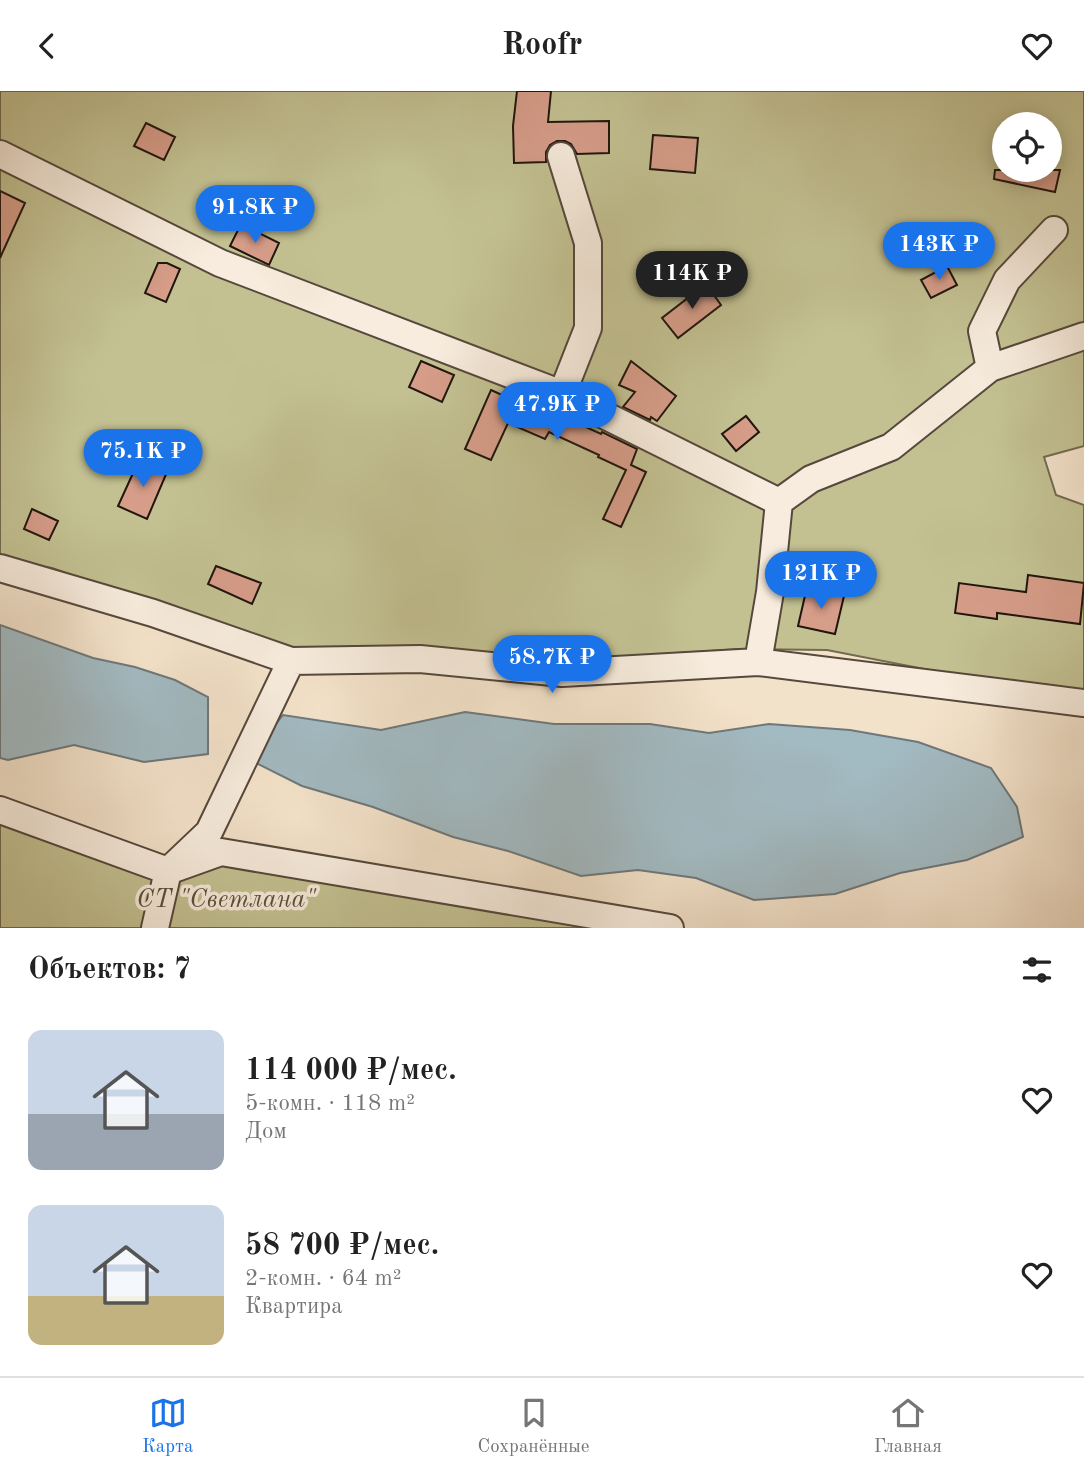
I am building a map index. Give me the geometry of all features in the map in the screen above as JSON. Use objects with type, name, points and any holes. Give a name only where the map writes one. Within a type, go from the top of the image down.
[{"type":"street","points":[[0,154],[220,263],[562,394],[779,502]]},
{"type":"street","points":[[561,156],[588,243],[588,328],[562,394]]},
{"type":"street","points":[[990,368],[982,331],[1007,280],[1054,230]]},
{"type":"street","points":[[758,662],[770,592],[779,502],[811,479],[891,447],[990,368],[1084,336]]},
{"type":"street","points":[[0,568],[153,613],[291,660],[420,659],[562,673],[758,662],[1084,703]]},
{"type":"street","points":[[155,928],[169,871],[209,832],[291,660]]},
{"type":"street","points":[[0,810],[169,871],[221,852],[670,928]]},
{"type":"green space","points":[[0,91],[1084,91],[1084,446],[1044,457],[1056,495],[1084,505],[1084,696],[965,677],[827,650],[740,649],[568,660],[431,651],[307,653],[242,636],[52,568],[0,559]]},
{"type":"green space","name":"СТ \"Светлана\"","points":[[0,823],[162,878],[224,865],[602,928],[0,928]]},
{"type":"water","points":[[0,625],[93,658],[135,667],[175,680],[208,697],[208,754],[144,762],[74,745],[8,760],[0,758]]},
{"type":"water","points":[[465,712],[554,724],[650,724],[709,733],[769,724],[850,730],[918,742],[991,768],[1017,807],[1023,837],[967,860],[900,873],[835,894],[754,900],[696,878],[638,870],[581,876],[508,851],[453,837],[373,807],[302,786],[248,759],[283,715],[381,730]]},
{"type":"building","points":[[517,91],[551,91],[548,122],[609,121],[609,153],[577,154],[571,144],[557,141],[550,145],[546,152],[546,162],[514,163],[513,126]]},
{"type":"building","points":[[146,123],[175,137],[164,160],[134,146]]},
{"type":"building","points":[[653,135],[698,138],[695,173],[650,169]]},
{"type":"building","points":[[1008,182],[1057,182],[1055,192]]},
{"type":"building","points":[[0,191],[25,203],[0,258]]},
{"type":"building","points":[[241,224],[279,243],[269,265],[230,246]]},
{"type":"building","points":[[158,263],[167,263],[180,269],[166,302],[145,293]]},
{"type":"building","points":[[947,266],[957,285],[931,298],[921,280]]},
{"type":"building","points":[[706,284],[721,305],[678,338],[662,318]]},
{"type":"building","points":[[421,361],[454,375],[442,402],[409,387]]},
{"type":"building","points":[[631,361],[676,396],[657,421],[623,407],[635,392],[619,385]]},
{"type":"building","points":[[491,390],[526,406],[529,398],[549,406],[558,410],[557,414],[637,449],[631,465],[646,472],[621,527],[603,519],[626,470],[598,457],[599,455],[549,432],[545,439],[508,423],[491,460],[465,449]]},
{"type":"building","points":[[746,416],[759,432],[736,451],[722,434]]},
{"type":"building","points":[[139,460],[167,472],[147,519],[118,506]]},
{"type":"building","points":[[32,509],[58,521],[49,540],[24,529]]},
{"type":"building","points":[[216,566],[261,583],[252,604],[208,584]]},
{"type":"building","points":[[1028,575],[1084,583],[1080,624],[997,613],[997,619],[955,613],[959,583],[1026,592]]},
{"type":"building","points":[[807,587],[844,596],[835,634],[798,626]]}]
